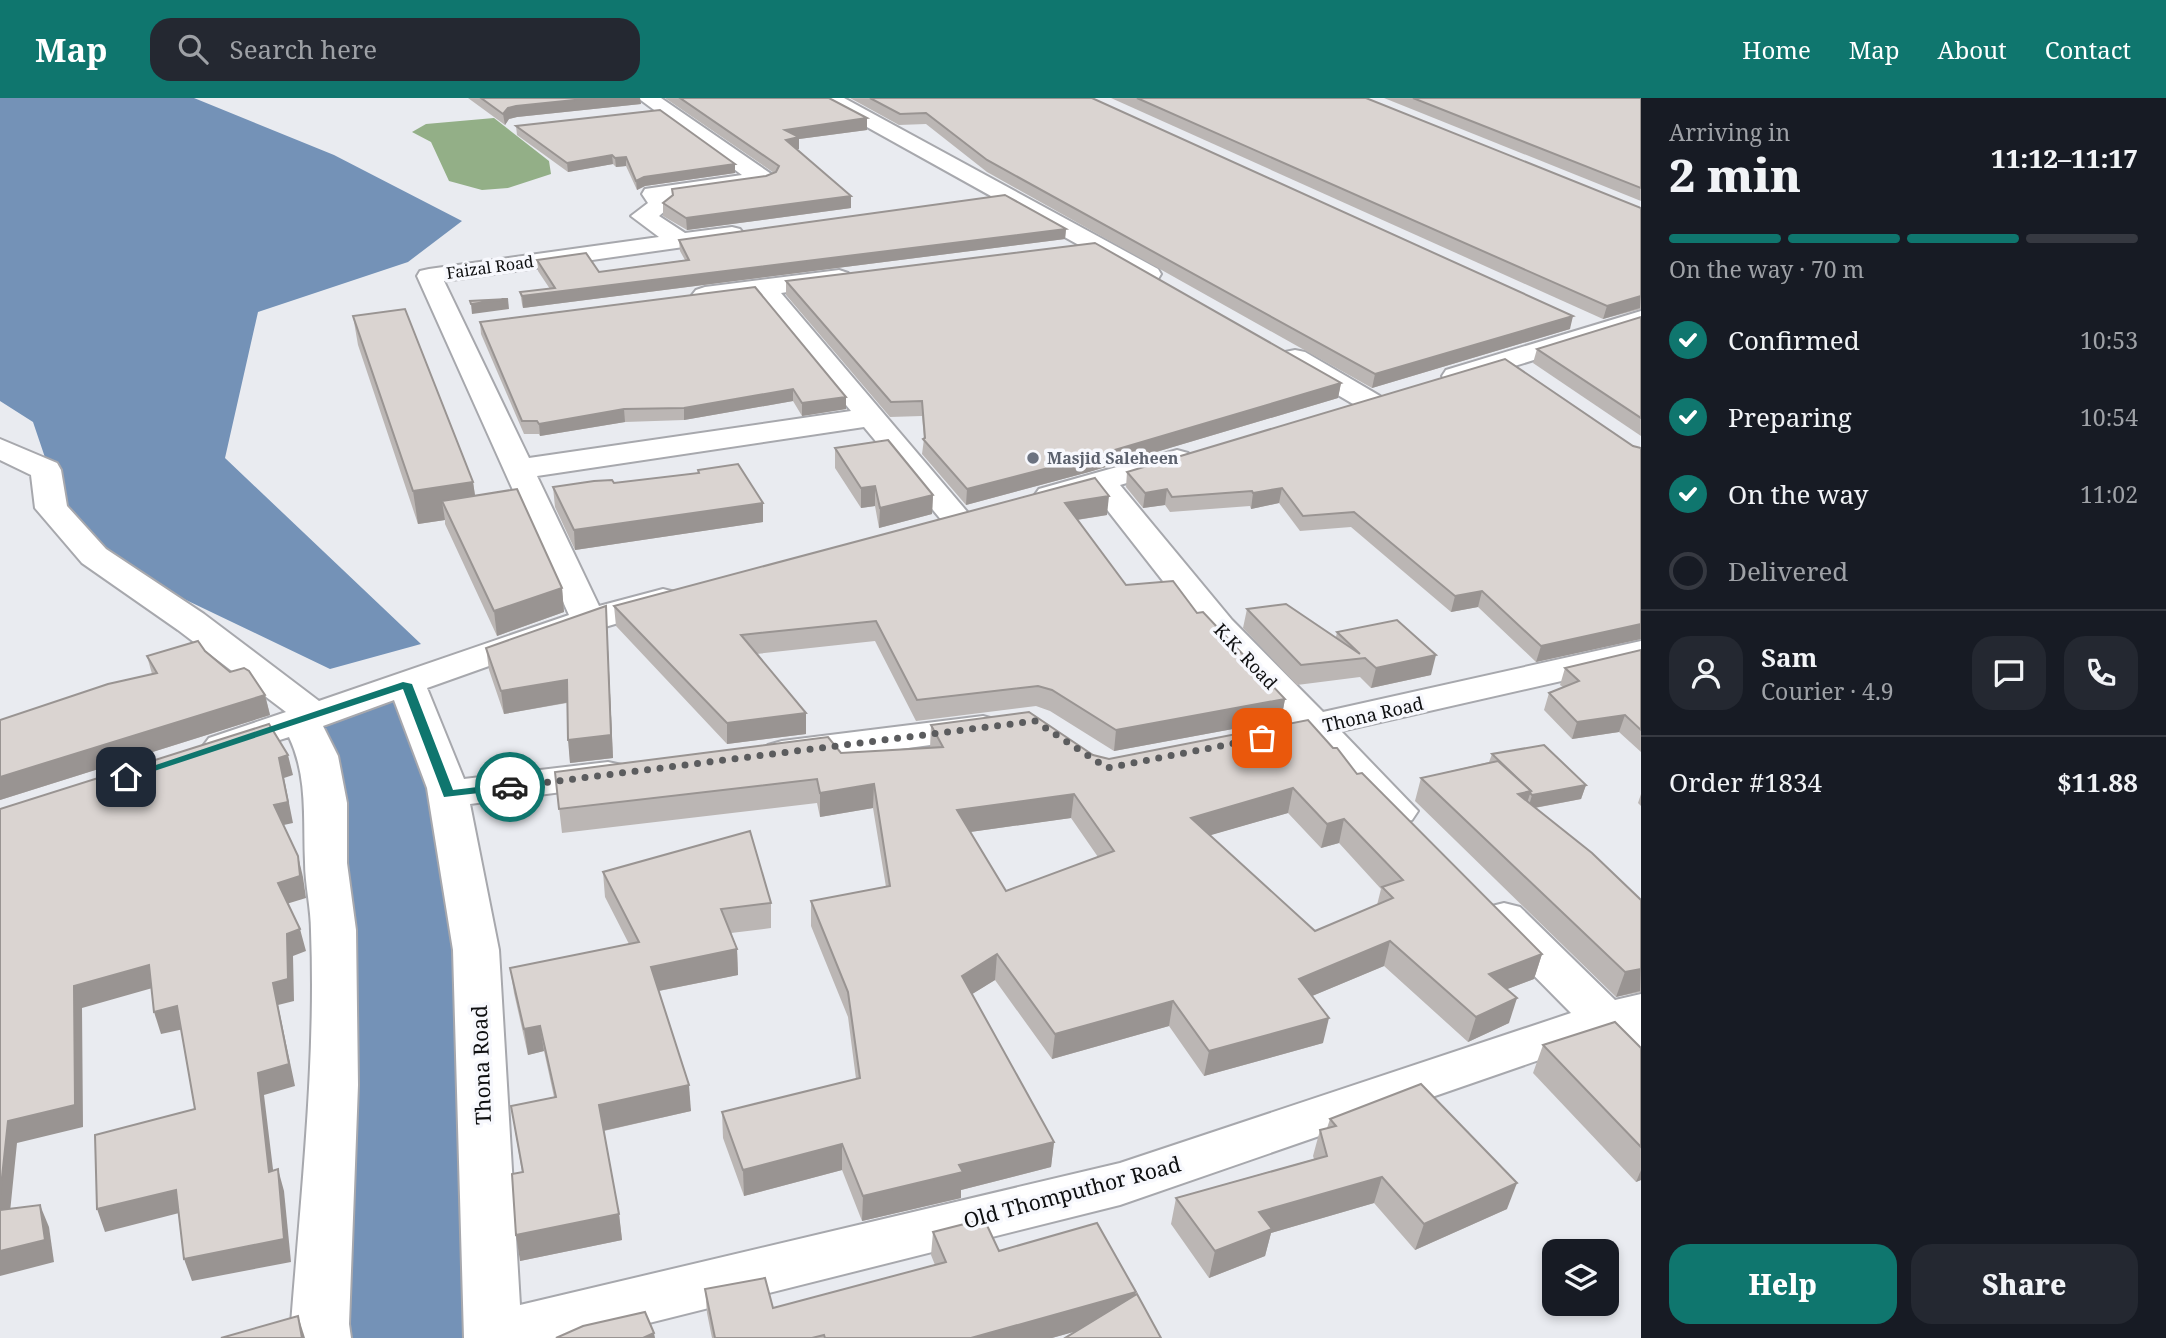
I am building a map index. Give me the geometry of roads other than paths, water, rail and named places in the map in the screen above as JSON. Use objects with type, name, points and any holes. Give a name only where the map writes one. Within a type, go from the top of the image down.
[{"type":"street","points":[[829,98],[1169,286]]},
{"type":"street","points":[[650,107],[754,173],[766,177],[653,194],[661,205],[643,216],[681,241]]},
{"type":"street","points":[[968,201],[1009,196]]},
{"type":"street","name":"Faizal Road","points":[[588,619],[455,327],[429,276],[763,230]]},
{"type":"street","points":[[1058,250],[1098,245]]},
{"type":"street","points":[[683,298],[857,276]]},
{"type":"street","points":[[763,288],[959,521]]},
{"type":"street","points":[[1432,383],[1506,360],[1588,325],[1641,319]]},
{"type":"street","points":[[455,327],[481,324]]},
{"type":"street","points":[[1276,347],[1382,398],[1332,413]]},
{"type":"street","points":[[1506,360],[1539,383]]},
{"type":"street","points":[[519,469],[871,417]]},
{"type":"street","points":[[0,448],[46,470],[51,508],[94,556],[191,622],[308,718],[326,803],[326,863],[334,930],[333,1085],[320,1324],[322,1338]]},
{"type":"street","points":[[1024,503],[1204,451]]},
{"type":"street","name":"K.K. Road","points":[[1101,482],[1219,628],[1420,835]]},
{"type":"street","points":[[197,754],[407,684],[588,619],[694,591]]},
{"type":"street","name":"Thona Road","points":[[1236,743],[1641,652]]},
{"type":"street","name":"Thona Road","points":[[407,684],[449,794],[476,950],[492,1338]]},
{"type":"street","points":[[748,757],[1021,723]]},
{"type":"street","points":[[449,794],[639,770]]},
{"type":"street","points":[[1479,893],[1629,1028]]},
{"type":"street","name":"Old Thomputhor Road","points":[[492,1338],[1120,1184],[1629,1028]]},
{"type":"water","points":[[0,98],[194,98],[334,155],[462,221],[408,262],[258,312],[225,458],[421,644],[330,669],[94,556],[57,493],[33,422],[0,401]]},
{"type":"water","points":[[407,684],[449,794],[493,1338],[322,1338],[310,721]]},
{"type":"place","name":"Masjid Saleheen","points":[[1033,458]]}]
